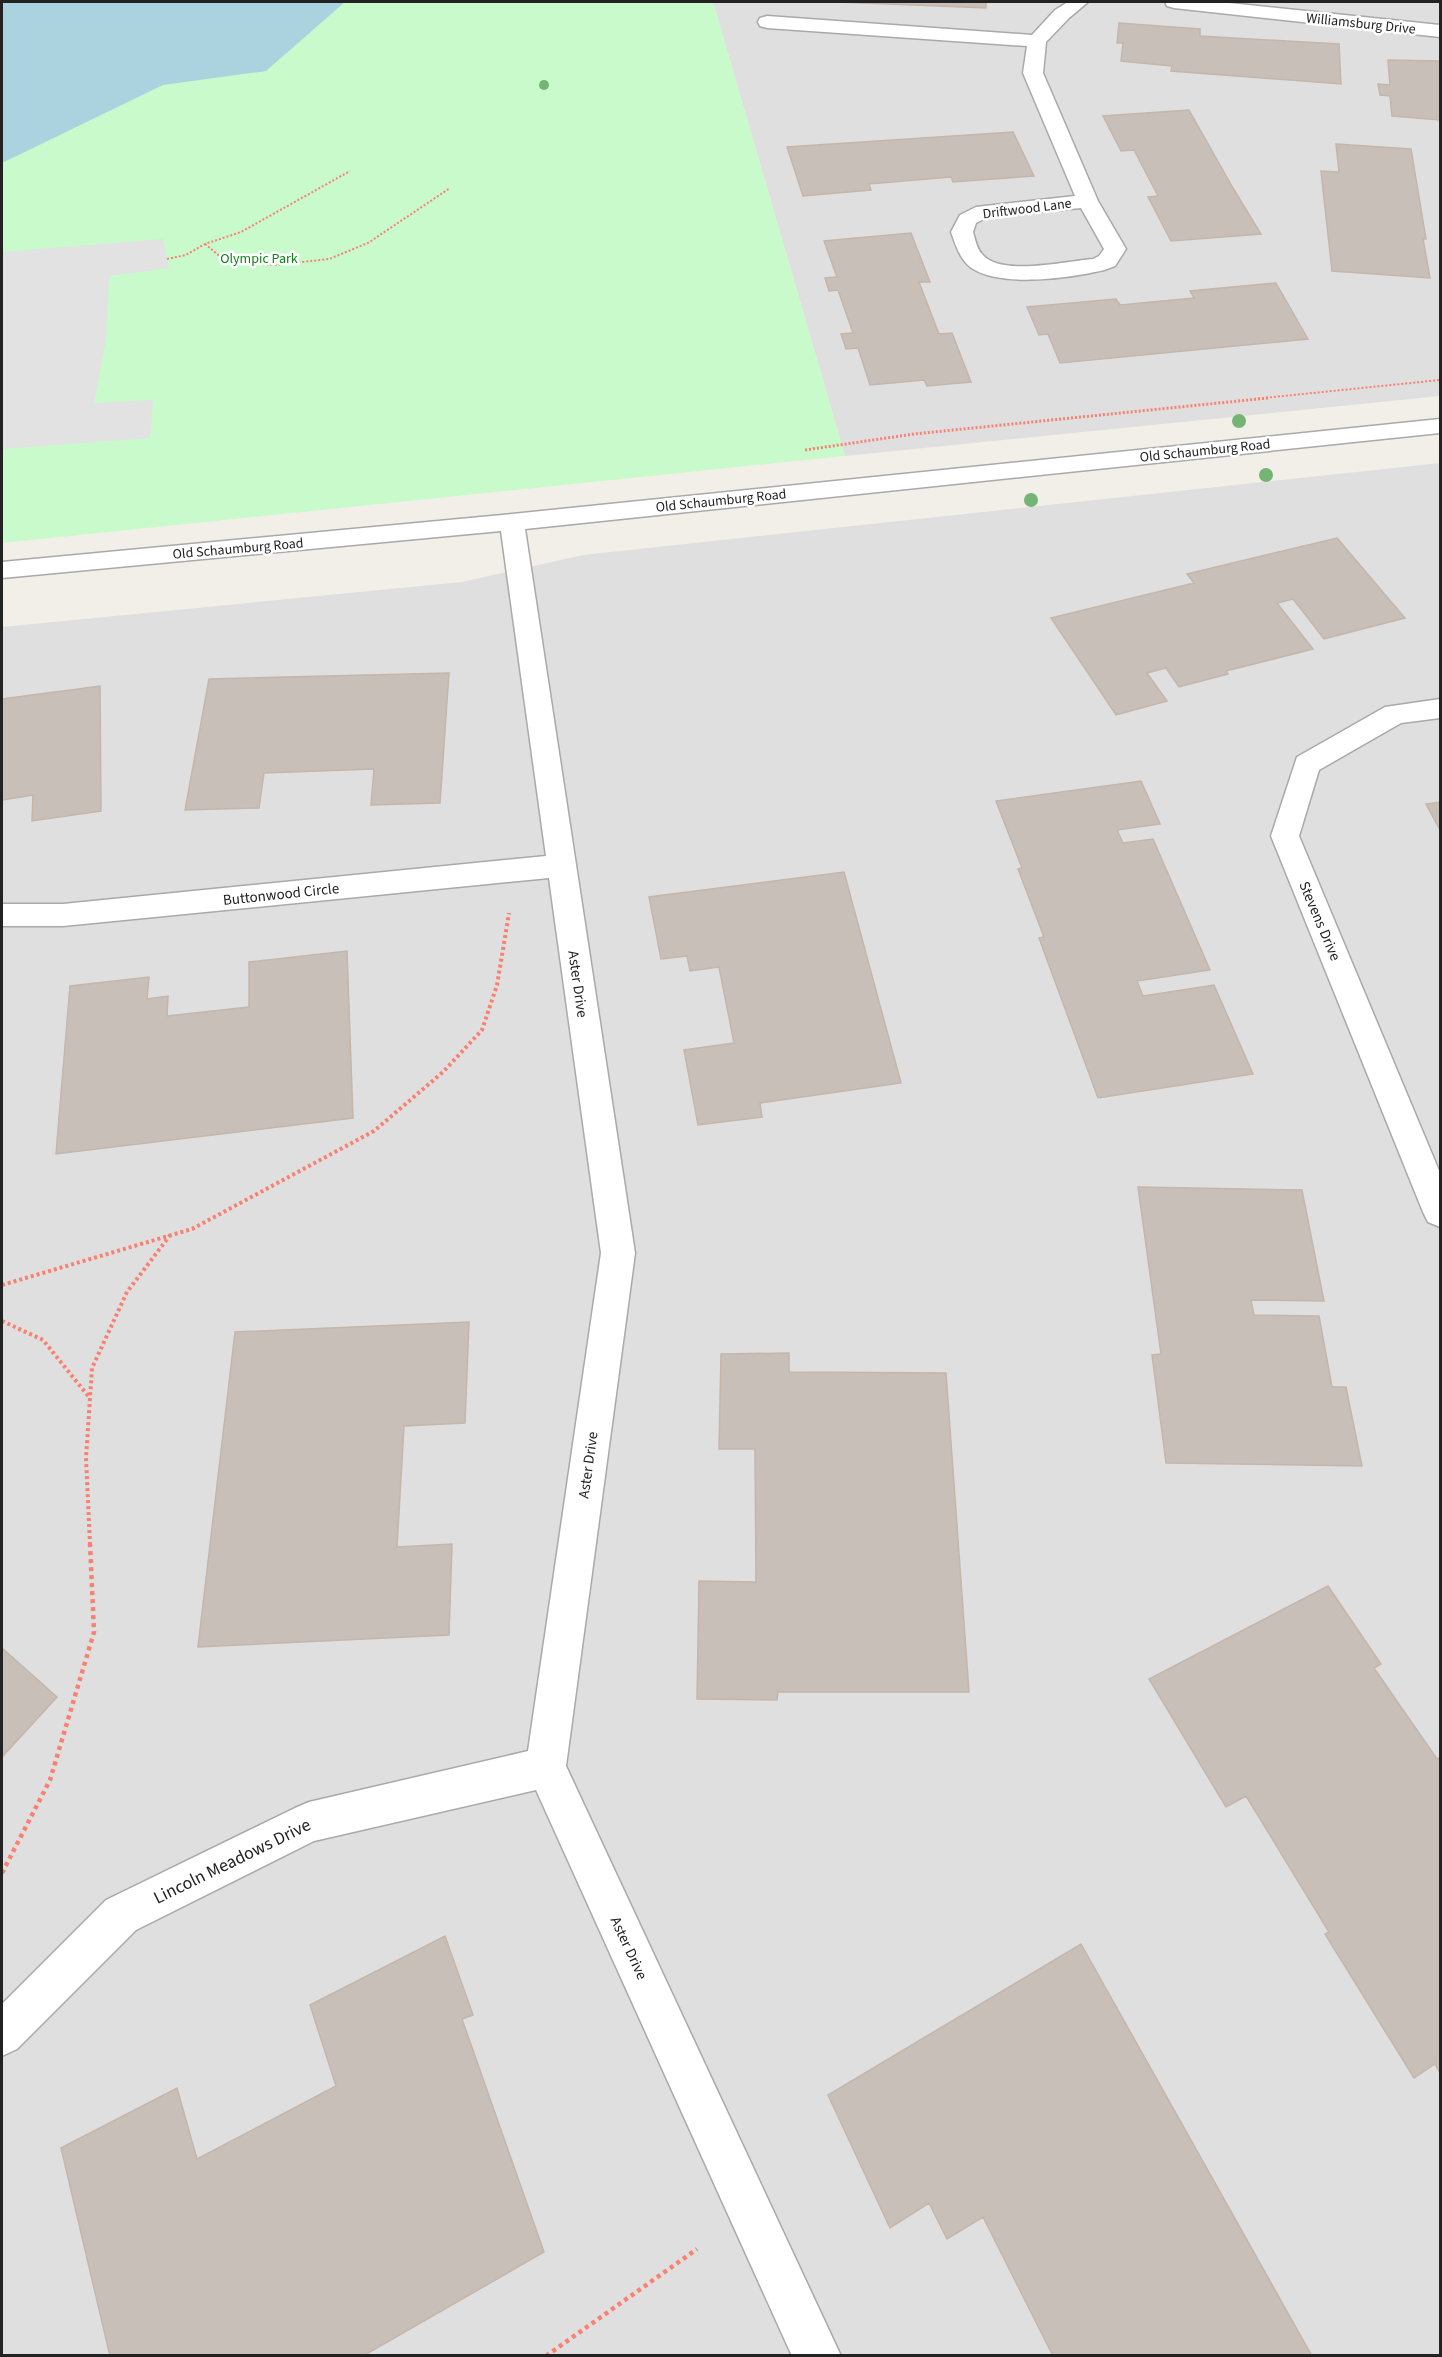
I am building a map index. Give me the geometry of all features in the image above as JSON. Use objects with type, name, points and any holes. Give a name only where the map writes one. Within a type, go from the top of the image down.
[{"type":"street","points":[[767,22],[1037,41],[1062,14],[1079,2]]},
{"type":"street","name":"Williamsburg Drive","points":[[1174,2],[1440,31]]},
{"type":"street","name":"Driftwood Lane","points":[[1037,41],[1033,73],[1088,201],[1114,249],[1107,261],[1096,265],[1005,273],[987,269],[972,258],[962,232],[967,219],[983,212],[1088,201]]},
{"type":"street","name":"Old Schaumburg Road","points":[[2,570],[512,522],[1440,426]]},
{"type":"street","name":"Aster Drive","points":[[512,522],[618,1253],[546,1767],[817,2355]]},
{"type":"street","name":"Stevens Drive","points":[[1440,709],[1395,714],[1307,765],[1285,836],[1440,1212]]},
{"type":"street","name":"Buttonwood Circle","points":[[2,915],[63,915],[561,866]]},
{"type":"street","name":"Lincoln Meadows Drive","points":[[2,2034],[121,1915],[309,1822],[546,1767]]},
{"type":"path","points":[[166,259],[186,255],[205,244],[241,232],[350,171]]},
{"type":"path","points":[[205,244],[227,262],[275,265],[329,259],[368,243],[450,188]]},
{"type":"path","points":[[802,450],[925,433],[1440,380]]},
{"type":"path","points":[[2,1285],[192,1229],[375,1131],[443,1072],[482,1030],[497,986],[509,910]]},
{"type":"path","points":[[2,1873],[50,1780],[94,1632],[86,1458],[92,1368],[127,1292],[171,1234]]},
{"type":"path","points":[[2,1321],[43,1340],[90,1397]]},
{"type":"path","points":[[546,2355],[697,2249]]},
{"type":"shaded area","points":[[713,2],[1440,2],[1440,396],[845,456]]},
{"type":"shaded area","points":[[163,239],[169,268],[109,276],[106,339],[94,403],[153,400],[150,438],[2,449],[2,252]]},
{"type":"shaded area","points":[[1440,463],[1440,2355],[2,2356],[2,627],[462,582],[583,555]]},
{"type":"green space","name":"Olympic Park","points":[[2,2],[713,2],[845,456],[2,543]]},
{"type":"water","points":[[2,2],[345,2],[266,71],[163,85],[2,163]]},
{"type":"building","points":[[836,2],[986,2],[986,8]]},
{"type":"building","points":[[1119,23],[1200,29],[1200,36],[1339,44],[1341,84],[1171,71],[1172,66],[1121,61],[1123,43],[1117,43]]},
{"type":"building","points":[[1388,60],[1440,61],[1440,120],[1392,116],[1390,96],[1380,95],[1378,84],[1390,85]]},
{"type":"building","points":[[1189,110],[1261,234],[1171,241],[1148,197],[1158,196],[1134,150],[1121,151],[1103,116]]},
{"type":"building","points":[[1013,132],[1034,176],[953,182],[951,177],[869,184],[871,190],[803,196],[787,147]]},
{"type":"building","points":[[1336,144],[1411,149],[1430,278],[1332,271],[1321,171],[1339,172]]},
{"type":"building","points":[[911,233],[930,282],[919,282],[939,334],[952,333],[971,382],[927,386],[924,380],[870,385],[858,348],[846,349],[841,334],[853,333],[838,290],[829,291],[825,278],[837,277],[824,241]]},
{"type":"building","points":[[1276,283],[1308,339],[1060,363],[1048,334],[1039,335],[1027,307],[1116,299],[1120,305],[1194,298],[1190,291]]},
{"type":"building","points":[[1337,538],[1405,618],[1324,639],[1293,599],[1277,603],[1313,649],[1226,671],[1228,674],[1179,687],[1166,668],[1147,673],[1167,701],[1116,715],[1051,618],[1194,583],[1187,574]]},
{"type":"building","points":[[449,673],[440,803],[371,805],[374,769],[264,773],[259,808],[185,810],[209,679]]},
{"type":"building","points":[[100,686],[101,811],[32,821],[33,795],[2,800],[2,699]]},
{"type":"building","points":[[1141,781],[1160,824],[1117,830],[1123,843],[1153,839],[1210,970],[1137,981],[1143,996],[1214,985],[1253,1074],[1098,1098],[1039,938],[1044,937],[1018,869],[1022,868],[996,801]]},
{"type":"building","points":[[1440,802],[1440,830],[1426,804]]},
{"type":"building","points":[[844,872],[901,1083],[760,1103],[762,1117],[698,1125],[684,1050],[734,1043],[719,967],[690,971],[687,956],[661,959],[649,897]]},
{"type":"building","points":[[347,951],[353,1118],[56,1154],[70,986],[149,977],[147,999],[168,996],[167,1016],[249,1007],[249,962]]},
{"type":"building","points":[[1138,1187],[1302,1190],[1324,1301],[1251,1300],[1254,1315],[1319,1316],[1332,1387],[1346,1387],[1362,1466],[1166,1463],[1152,1355],[1161,1354]]},
{"type":"building","points":[[469,1322],[465,1423],[404,1426],[397,1547],[452,1544],[449,1635],[198,1647],[235,1332]]},
{"type":"building","points":[[789,1353],[789,1372],[946,1373],[969,1692],[778,1692],[777,1700],[697,1699],[699,1581],[756,1582],[755,1449],[719,1449],[721,1354]]},
{"type":"building","points":[[1328,1586],[1381,1664],[1374,1668],[1437,1759],[1440,1757],[1440,2073],[1435,2064],[1414,2078],[1325,1934],[1329,1932],[1246,1796],[1226,1807],[1149,1679]]},
{"type":"building","points":[[2,1648],[57,1697],[2,1757]]},
{"type":"building","points":[[445,1936],[473,2015],[462,2019],[544,2252],[363,2356],[110,2356],[61,2148],[177,2088],[197,2159],[336,2086],[310,2005]]},
{"type":"building","points":[[1081,1944],[1312,2356],[1053,2356],[983,2217],[947,2239],[929,2203],[890,2228],[828,2095]]}]
